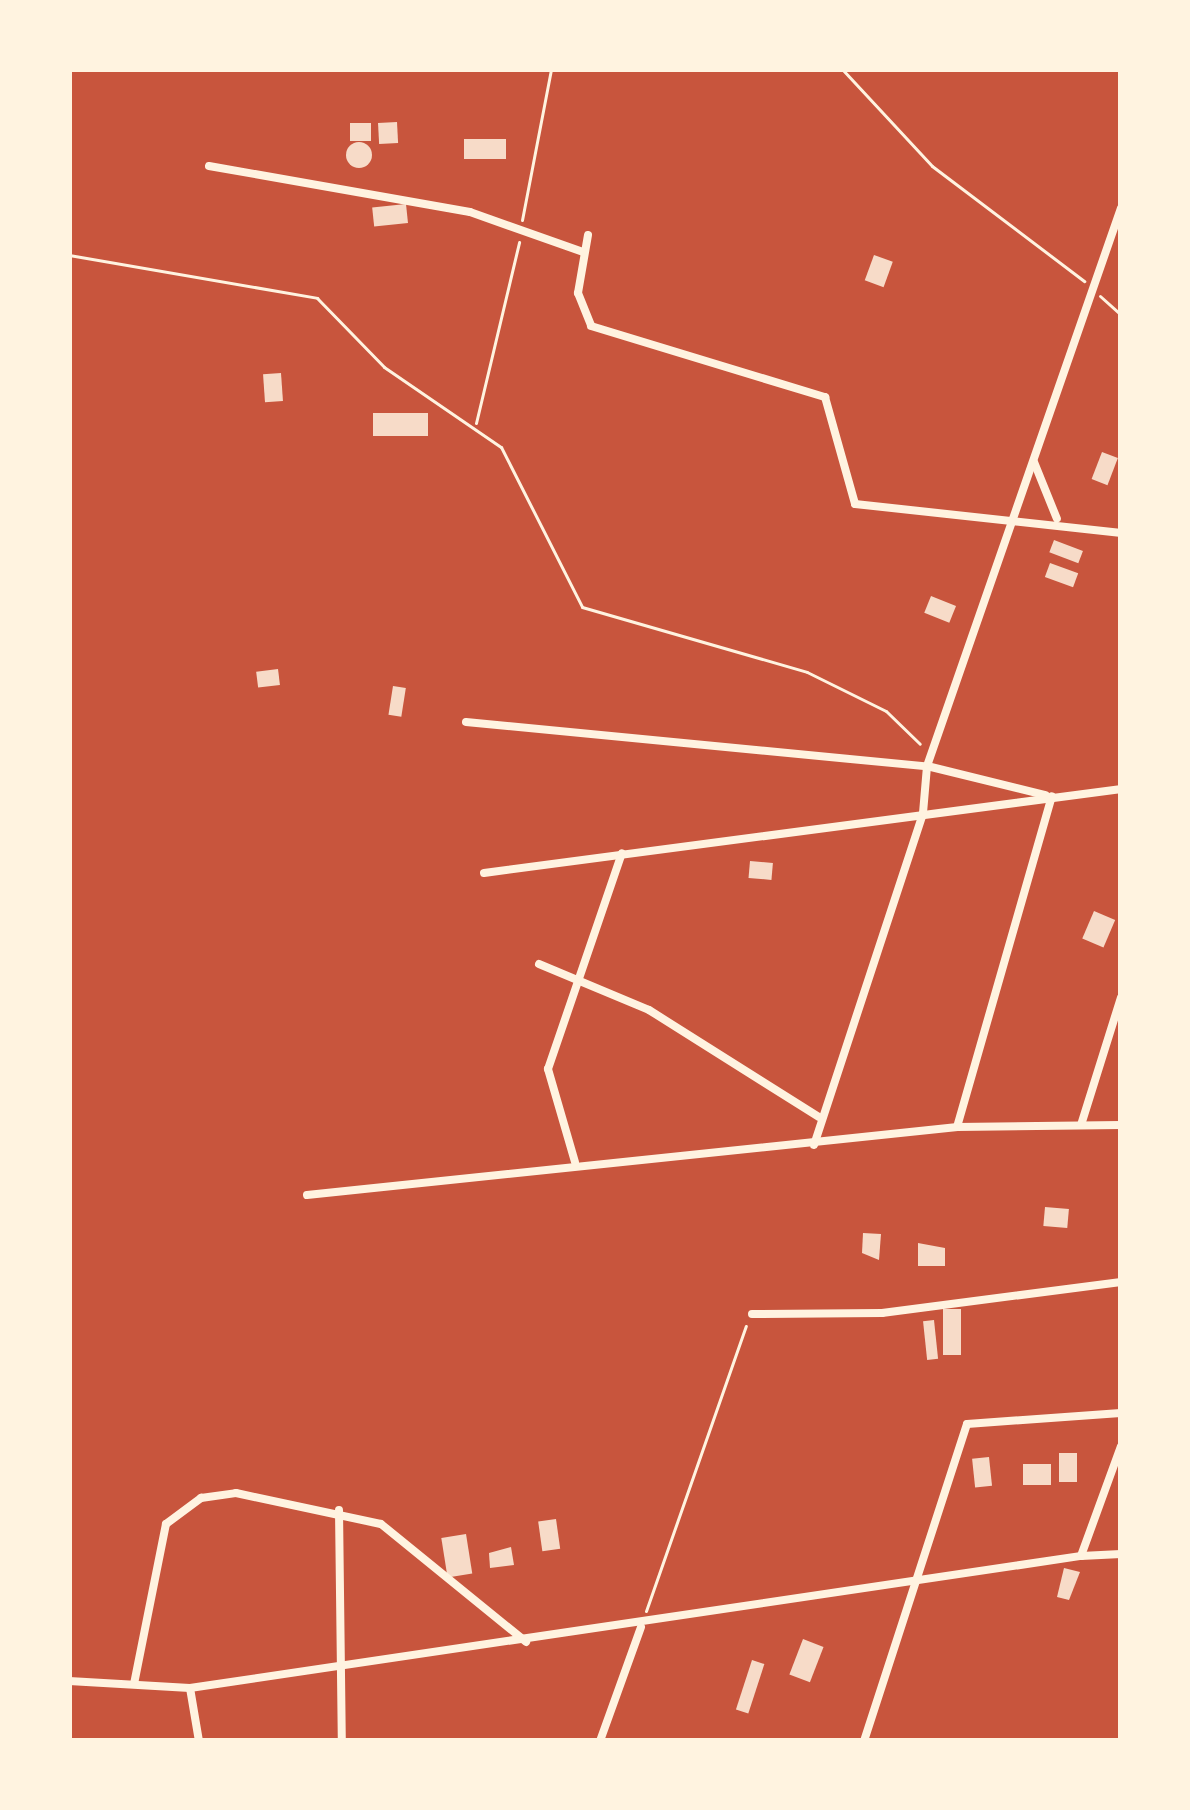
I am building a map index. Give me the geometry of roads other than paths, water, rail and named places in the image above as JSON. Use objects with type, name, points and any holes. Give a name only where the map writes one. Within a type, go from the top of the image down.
[{"type":"street","points":[[208,166],[521,225],[583,252]]},
{"type":"street","points":[[814,1144],[819,1117],[922,813],[927,766],[1121,208]]},
{"type":"street","points":[[588,235],[578,293],[601,334],[825,398],[855,504],[1058,520],[1121,533]]},
{"type":"street","points":[[1033,456],[1058,520]]},
{"type":"street","points":[[466,722],[927,766],[1052,796]]},
{"type":"street","points":[[484,874],[1121,789]]},
{"type":"street","points":[[958,1127],[1052,796]]},
{"type":"street","points":[[575,1162],[546,1087],[572,987],[622,854]]},
{"type":"street","points":[[539,964],[572,987],[649,1010],[819,1117]]},
{"type":"street","points":[[1081,1125],[1121,997]]},
{"type":"street","points":[[307,1196],[575,1162],[814,1144],[958,1127],[1121,1125]]},
{"type":"street","points":[[752,1314],[883,1313],[1121,1282]]},
{"type":"street","points":[[864,1741],[912,1580],[967,1424],[1121,1413]]},
{"type":"street","points":[[1081,1556],[1121,1446]]},
{"type":"street","points":[[134,1684],[156,1554],[180,1508],[236,1493],[339,1510],[403,1538],[527,1643]]},
{"type":"street","points":[[339,1510],[346,1668],[341,1741]]},
{"type":"street","points":[[69,1681],[190,1688],[641,1627],[912,1580],[1081,1556],[1121,1555]]},
{"type":"street","points":[[600,1741],[641,1627]]},
{"type":"street","points":[[190,1688],[199,1741]]}]
